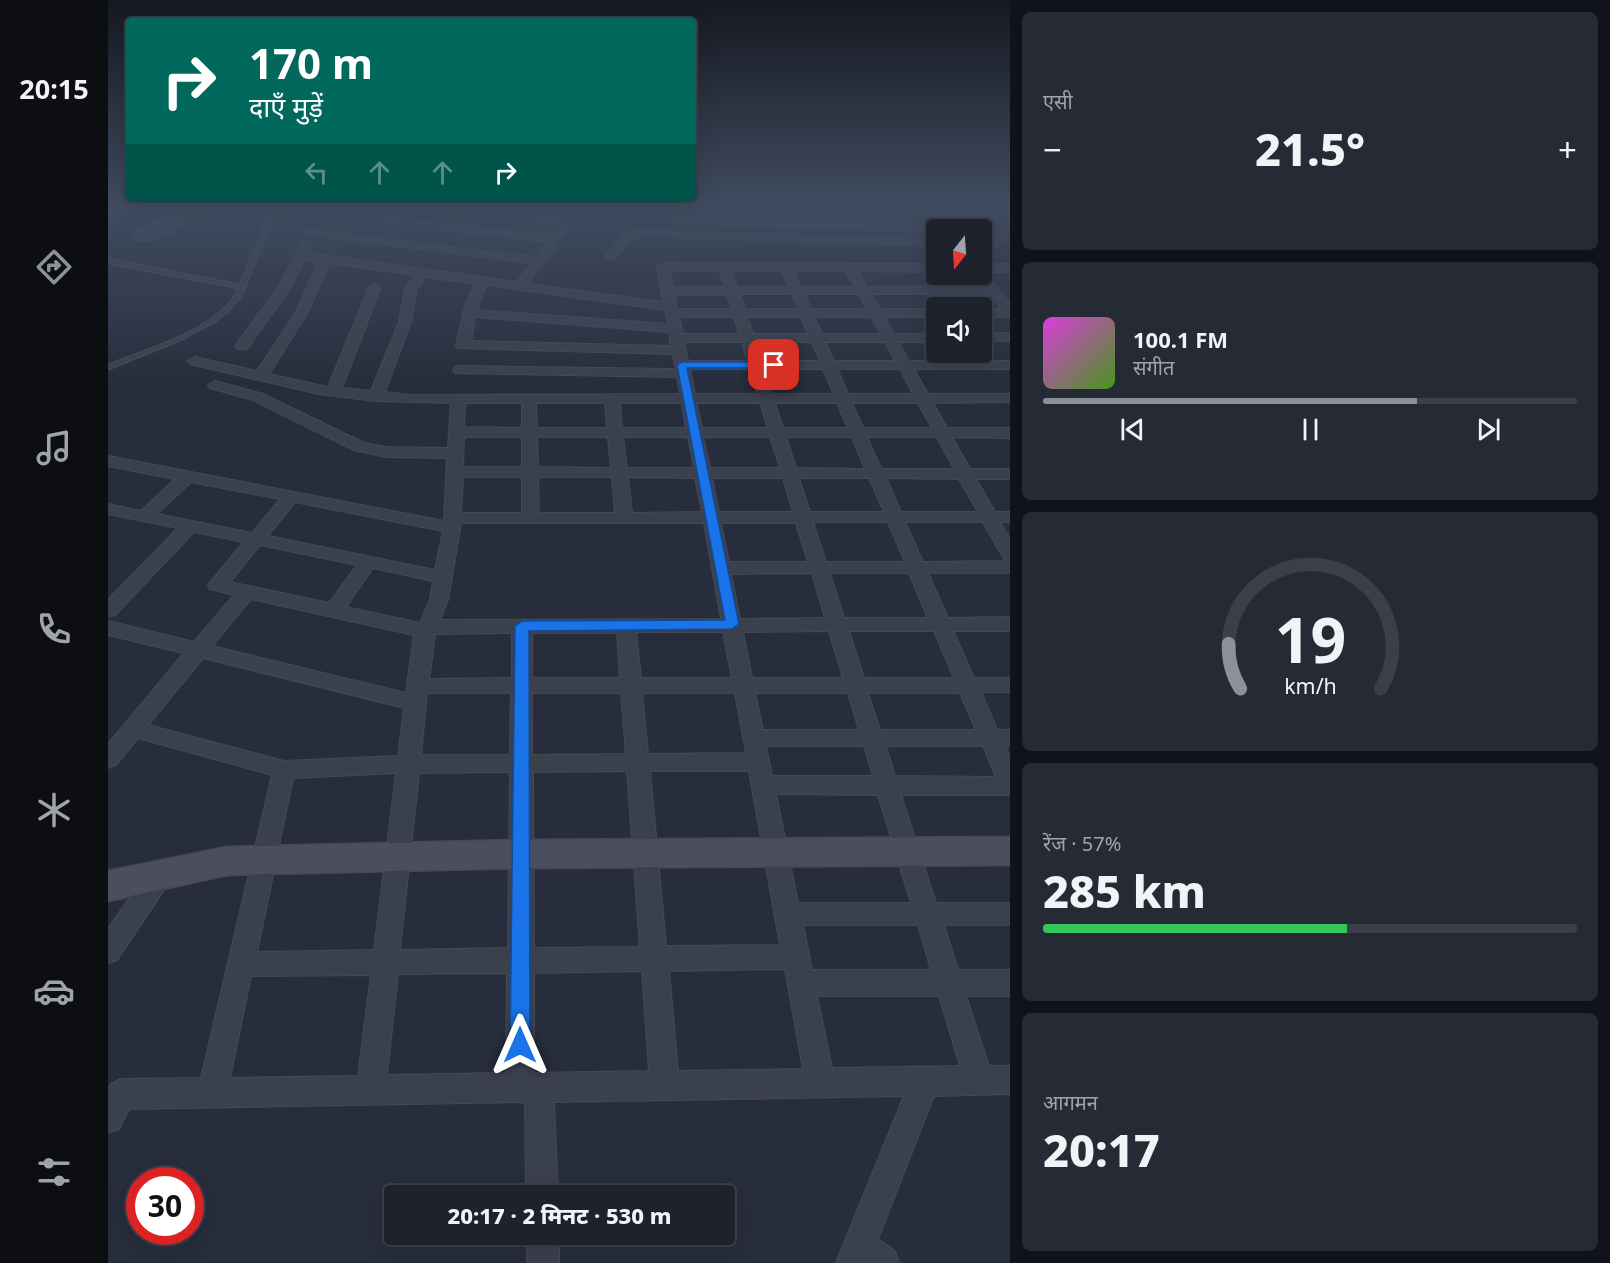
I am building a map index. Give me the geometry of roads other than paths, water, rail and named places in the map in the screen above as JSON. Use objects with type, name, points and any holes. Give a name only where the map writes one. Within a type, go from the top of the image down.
[{"type":"street","points":[[242,346],[285,287],[297,265]]},
{"type":"street","points":[[260,376],[302,312],[323,265]]},
{"type":"street","points":[[365,265],[520,286],[676,333],[756,365],[928,363]]},
{"type":"street","points":[[520,286],[536,265]]},
{"type":"street","points":[[733,265],[725,267],[663,267],[820,1083]]},
{"type":"street","points":[[764,785],[1010,785],[1000,738],[967,685],[796,290],[778,265]]},
{"type":"street","points":[[856,265],[863,290],[1010,555]]},
{"type":"street","points":[[904,265],[926,268]]},
{"type":"street","points":[[725,267],[979,1080]]},
{"type":"street","points":[[915,267],[934,297]]},
{"type":"street","points":[[992,268],[1010,268]]},
{"type":"street","points":[[376,397],[405,322],[411,289],[423,272]]},
{"type":"street","points":[[482,281],[470,313],[463,345],[676,333],[733,291],[930,290],[1000,295],[1010,313],[992,313]]},
{"type":"street","points":[[333,392],[375,287]]},
{"type":"street","points":[[470,313],[747,338],[926,338]]},
{"type":"street","points":[[460,370],[676,333],[740,313],[926,313]]},
{"type":"street","points":[[992,337],[1010,337]]},
{"type":"street","points":[[195,361],[333,392],[376,397],[458,400],[1006,398]]},
{"type":"street","points":[[992,362],[1010,365]]},
{"type":"street","points":[[978,363],[1006,398],[1010,411]]},
{"type":"street","points":[[215,385],[258,397],[360,447],[386,452],[455,452],[531,472],[1010,474]]},
{"type":"street","points":[[529,399],[531,519]]},
{"type":"street","points":[[612,399],[624,519]]},
{"type":"street","points":[[371,1090],[417,695],[427,629],[439,600],[452,523],[458,400]]},
{"type":"street","points":[[455,452],[530,432],[1010,433]]},
{"type":"street","points":[[108,461],[291,497],[452,523],[531,519],[1010,517]]},
{"type":"street","points":[[145,516],[187,477]]},
{"type":"street","points":[[291,497],[217,585],[427,629],[732,624],[1010,624]]},
{"type":"street","points":[[108,509],[443,577]]},
{"type":"street","points":[[112,601],[190,526]]},
{"type":"street","points":[[334,610],[368,562]]},
{"type":"street","points":[[721,568],[1010,567]]},
{"type":"street","points":[[108,759],[247,591]]},
{"type":"street","points":[[626,625],[665,1085]]},
{"type":"street","points":[[522,626],[521,959],[529,1088],[541,1185]]},
{"type":"street","points":[[108,628],[198,650],[417,695],[522,686],[1010,685]]},
{"type":"street","points":[[133,729],[284,770],[409,764],[759,762]]},
{"type":"street","points":[[755,738],[1000,738]]},
{"type":"street","points":[[212,1093],[284,770]]},
{"type":"street","points":[[108,886],[227,861],[521,854],[1010,851]]},
{"type":"street","points":[[108,951],[159,876]]},
{"type":"street","points":[[789,914],[1010,914]]},
{"type":"street","points":[[241,964],[797,957]]},
{"type":"street","points":[[801,983],[1010,983]]},
{"type":"street","points":[[108,1118],[121,1094],[1010,1080]]},
{"type":"street","points":[[865,1257],[925,1081]]},
{"type":"street","points":[[543,1245],[543,1263]]},
{"type":"lane","points":[[128,265],[242,287]]},
{"type":"lane","points":[[108,367],[212,322],[229,310],[251,265]]}]
